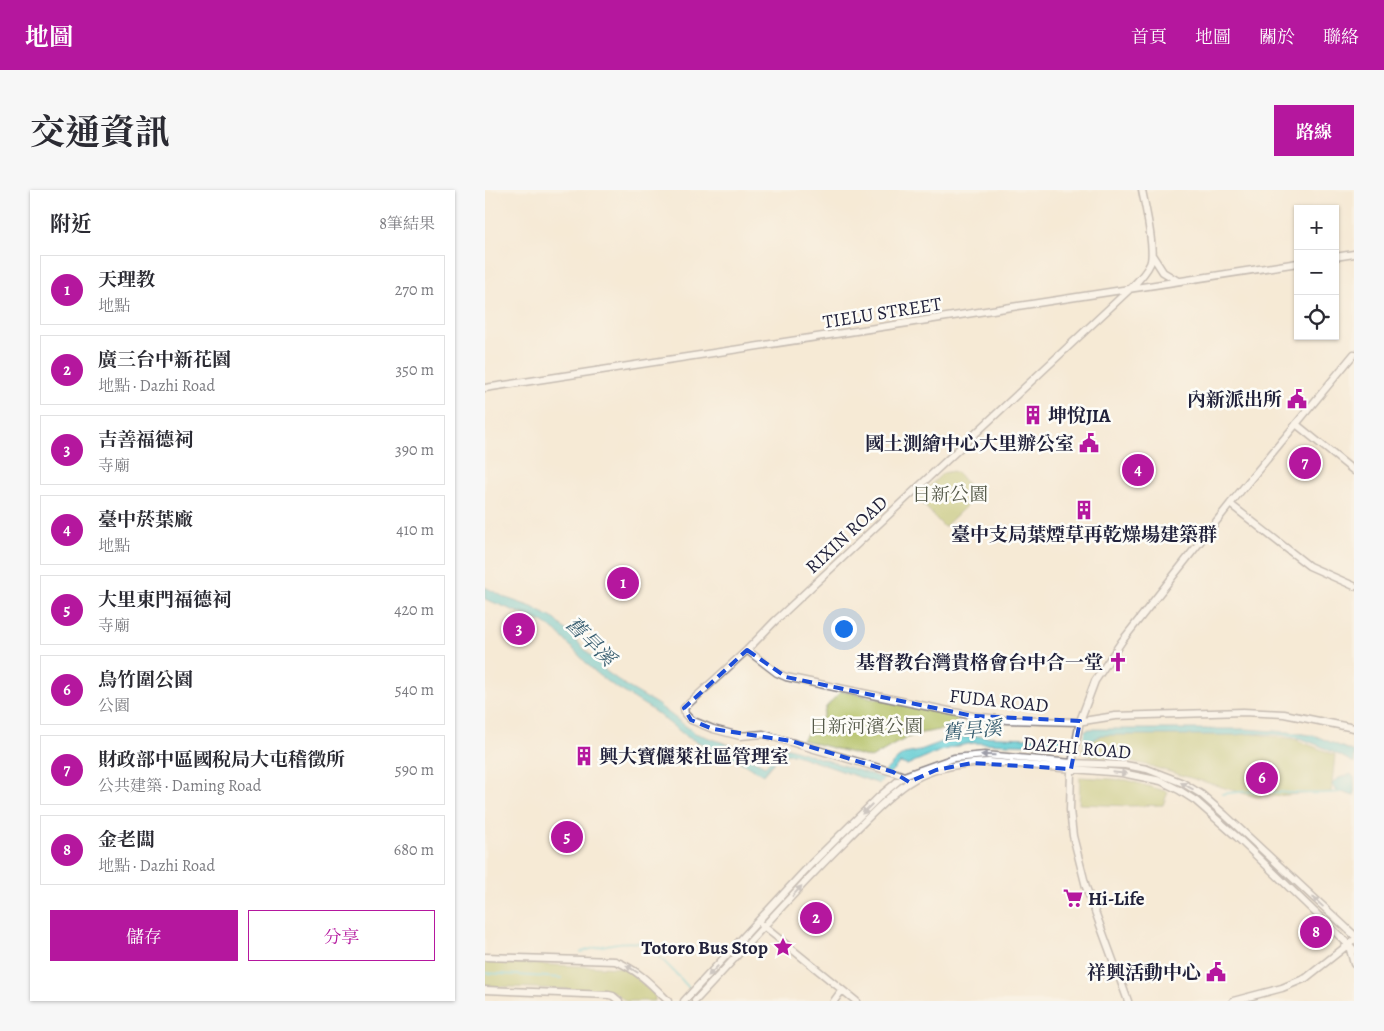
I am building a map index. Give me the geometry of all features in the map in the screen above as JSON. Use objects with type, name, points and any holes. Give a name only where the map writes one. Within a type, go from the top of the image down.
[{"type":"street","points":[[1142,190],[1152,255],[1163,272],[1179,282]]},
{"type":"street","points":[[1339,256],[1354,254]]},
{"type":"street","name":"RIXIN ROAD","points":[[904,776],[763,734],[740,736],[713,729],[687,718],[685,708],[800,597],[1131,288],[1147,270],[1152,255]]},
{"type":"street","name":"TIELU STREET","points":[[485,388],[1294,264]]},
{"type":"street","points":[[1129,1001],[1079,865],[1073,836],[1070,810],[1071,766],[1080,721],[1095,681],[1122,641],[1354,354]]},
{"type":"street","points":[[1296,424],[1354,471]]},
{"type":"street","points":[[1231,504],[1309,566],[1354,586]]},
{"type":"street","name":"FUDA ROAD","points":[[747,650],[777,673],[786,677],[973,716],[1043,722],[1080,721],[1144,714],[1243,712],[1284,714],[1354,728]]},
{"type":"street","name":"DAZHI ROAD","points":[[684,1001],[811,864],[880,796],[904,776],[954,758],[985,755],[1122,773],[1154,779],[1179,790],[1196,801],[1237,837],[1352,945]]},
{"type":"street","name":"DAZHI ROAD","points":[[695,1001],[823,862],[879,807],[909,782],[936,770],[973,763],[1071,766],[1125,765],[1147,769],[1183,783],[1201,794],[1225,815],[1354,935]]},
{"type":"street","points":[[904,776],[909,782]]},
{"type":"street","points":[[759,922],[856,1001]]},
{"type":"street","points":[[1233,1001],[1282,988],[1306,978],[1352,945],[1354,964]]},
{"type":"street","points":[[485,957],[615,962],[627,966],[641,975],[668,1001]]},
{"type":"street","points":[[485,990],[609,995],[619,1001]]},
{"type":"street","points":[[834,1001],[842,990]]},
{"type":"highlighted area","points":[[747,650],[786,677],[973,716],[1080,721],[1071,769],[972,763],[936,770],[909,782],[893,772],[791,741],[713,729],[691,720],[684,708]]},
{"type":"green space","name":"日新公園","points":[[953,471],[959,474],[977,496],[944,527],[917,498],[943,473]]},
{"type":"green space","name":"日新河濱公園","points":[[841,691],[960,716],[952,728],[916,734],[871,758],[802,740],[819,723],[827,706]]},
{"type":"green space","points":[[1110,733],[1246,733],[1294,739],[1335,755],[1331,792],[1256,797],[1143,764],[1086,755],[1082,752],[1082,746],[1091,737]]},
{"type":"green space","points":[[1080,777],[1127,780],[1168,792],[1163,805],[1079,804]]},
{"type":"green space","points":[[485,962],[622,968],[630,972],[655,995],[655,1001],[626,1001],[612,991],[485,986]]},
{"type":"water","points":[[485,587],[506,598],[532,607],[556,620],[607,672],[628,687],[657,704],[695,733],[733,746],[747,757],[765,766],[782,748],[789,748],[879,777],[904,754],[915,752],[953,738],[977,736],[1028,738],[1068,735],[1090,729],[1245,729],[1290,732],[1316,736],[1354,752],[1354,763],[1305,740],[1271,734],[1101,735],[1084,746],[975,743],[957,746],[907,765],[900,763],[879,784],[793,754],[780,755],[763,775],[733,758],[687,737],[651,709],[606,681],[556,631],[542,622],[485,599]]},
{"type":"water","points":[[1351,774],[1354,778],[1354,796],[1335,790],[1332,784],[1339,778]]},
{"type":"pier","points":[[1085,731],[1083,748],[1064,746],[1066,732]]},
{"type":"waterway","points":[[1222,794],[1252,791],[1342,792]]},
{"type":"waterway","points":[[581,952],[617,943],[639,943],[658,956],[691,990]]},
{"type":"waterway","points":[[485,973],[562,978]]},
{"type":"place","name":"內新派出所","points":[[1297,399]]},
{"type":"place","name":"坤悅JIA","points":[[1033,415]]},
{"type":"place","name":"國土測繪中心大里辦公室","points":[[1089,443]]},
{"type":"place","name":"財政部中區國稅局大屯稽徵所","points":[[1305,463]]},
{"type":"place","name":"臺中菸葉廠","points":[[1138,470]]},
{"type":"place","name":"臺中支局葉煙草再乾燥場建築群","points":[[1084,510]]},
{"type":"place","name":"天理教","points":[[623,583]]},
{"type":"place","name":"吉善福德祠","points":[[519,629]]},
{"type":"place","name":"基督教台灣貴格會台中合一堂","points":[[1118,662]]},
{"type":"place","name":"興大寶儷萊社區管理室","points":[[584,756]]},
{"type":"place","name":"鳥竹圍公園","points":[[1262,778]]},
{"type":"place","name":"大里東門福德祠","points":[[567,837]]},
{"type":"place","name":"Hi-Life","points":[[1073,898]]},
{"type":"place","name":"廣三台中新花園","points":[[816,918]]},
{"type":"place","name":"金老闆","points":[[1316,932]]},
{"type":"place","name":"Totoro Bus Stop","points":[[783,947]]},
{"type":"place","name":"祥興活動中心","points":[[1216,972]]},
{"type":"water label","name":"舊旱溪","points":[[591,641]]},
{"type":"water label","name":"舊旱溪","points":[[972,730]]}]
